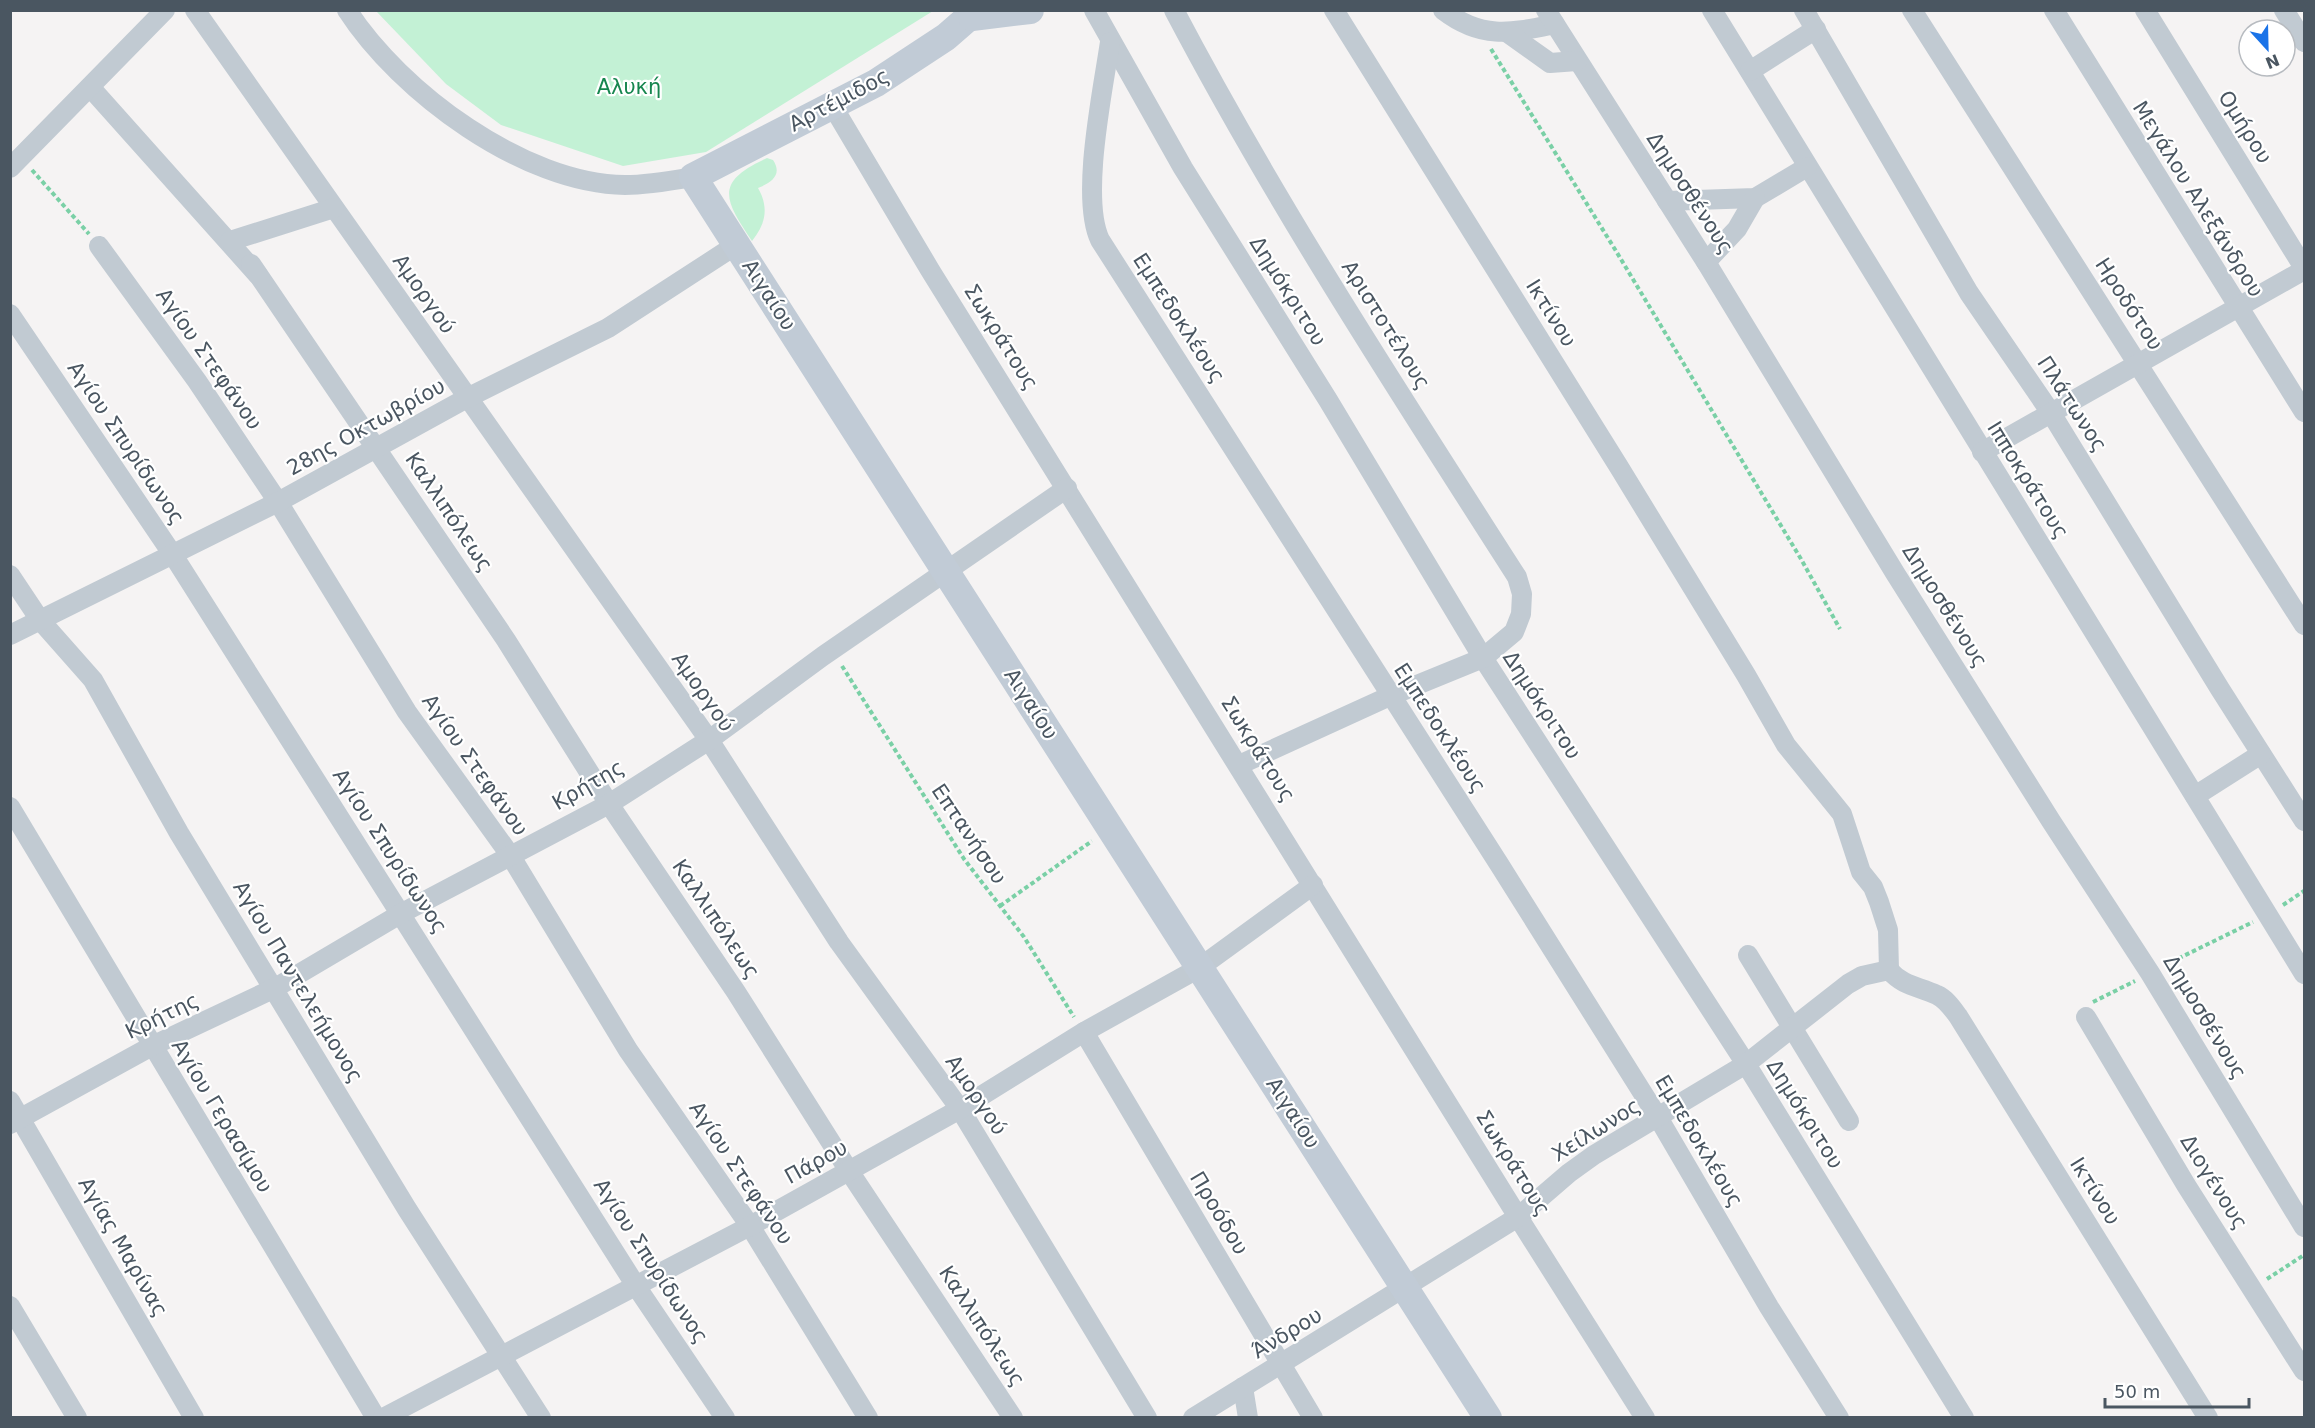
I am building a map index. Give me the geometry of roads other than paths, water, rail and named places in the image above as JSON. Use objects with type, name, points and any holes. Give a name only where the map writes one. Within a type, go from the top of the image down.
[{"type":"main road","points":[[974,14],[1030,10]]},
{"type":"main road","name":"Αρτέμιδος","points":[[693,177],[915,59],[974,14]]},
{"type":"main road","name":"Αιγαίου","points":[[693,177],[1405,1289]]},
{"type":"main road","points":[[1405,1289],[1488,1418]]},
{"type":"street","points":[[16,162],[165,10]]},
{"type":"street","name":"Αμοργού","points":[[195,10],[709,740],[839,942],[960,1109],[1147,1418]]},
{"type":"street","points":[[347,10],[359,28],[399,71],[474,134],[512,154],[586,180],[623,185],[693,177]]},
{"type":"street","name":"Δημόκριτου","points":[[1094,10],[1183,168],[1328,400],[1483,658],[1746,1064],[1964,1418]]},
{"type":"street","name":"Αριστοτέλους","points":[[1174,10],[1208,75],[1358,328],[1517,577],[1522,594],[1521,614],[1514,632],[1483,658],[1390,696],[1239,765]]},
{"type":"street","name":"Ικτίνου","points":[[1334,10],[1619,467],[1786,745],[1842,814],[1861,872],[1873,887],[1888,930],[1889,970],[1905,984],[1936,994],[1948,1003],[1958,1016],[2208,1418]]},
{"type":"street","points":[[1443,10],[1469,27],[1508,33],[1550,63],[1577,61]]},
{"type":"street","name":"Ιπποκράτους","points":[[1712,10],[2304,974]]},
{"type":"street","name":"Πλάτωνος","points":[[1804,10],[1969,293],[2051,413],[2304,821]]},
{"type":"street","name":"Ηροδότου","points":[[1912,10],[2304,625]]},
{"type":"street","name":"Μεγάλου Αλεξάνδρου","points":[[2054,10],[2237,308],[2304,412]]},
{"type":"street","name":"Ομήρου","points":[[2145,10],[2304,269]]},
{"type":"street","points":[[2284,10],[2304,42]]},
{"type":"street","points":[[1508,33],[1550,17]]},
{"type":"street","name":"Δημοσθένους","points":[[1550,17],[1706,262],[1902,583],[2150,973],[2304,1227]]},
{"type":"street","points":[[1750,71],[1816,30]]},
{"type":"street","name":"Εμπεδοκλέους","points":[[1110,42],[1096,133],[1092,203],[1095,231],[1659,1119],[1769,1307],[1839,1418]]},
{"type":"street","points":[[90,87],[230,242],[334,208]]},
{"type":"street","name":"Σωκράτους","points":[[832,105],[930,270],[1518,1217],[1646,1418]]},
{"type":"street","points":[[1667,201],[1755,198],[1807,167]]},
{"type":"street","points":[[1706,262],[1737,229],[1755,198]]},
{"type":"street","name":"Καλλιπόλεως","points":[[230,242],[251,264],[374,450],[506,640],[609,804],[736,992],[849,1171],[1013,1418]]},
{"type":"street","name":"28ης Οκτωβρίου","points":[[10,635],[278,502],[467,398],[608,328],[736,245]]},
{"type":"street","name":"Αγίου Στεφάνου","points":[[99,246],[197,381],[278,502],[407,712],[510,855],[628,1050],[750,1226],[868,1418]]},
{"type":"street","points":[[1982,452],[2304,269]]},
{"type":"street","name":"Αγίου Σπυρίδωνος","points":[[10,314],[173,555],[402,913],[636,1286],[725,1418]]},
{"type":"street","name":"Κρήτης","points":[[15,1121],[152,1046],[275,988],[402,913],[609,804],[709,740],[832,650],[1067,488]]},
{"type":"street","name":"Αγίου Παντελεήμονος","points":[[10,575],[40,620],[93,680],[179,833],[407,1209],[541,1418]]},
{"type":"street","points":[[2195,796],[2261,754]]},
{"type":"street","name":"Αγίου Γερασίμου","points":[[10,807],[376,1418]]},
{"type":"street","name":"Πάρου","points":[[383,1418],[750,1226],[960,1109],[1084,1032],[1199,968],[1313,885]]},
{"type":"street","points":[[1748,955],[1849,1121]]},
{"type":"street","name":"Χείλωνος","points":[[1405,1289],[1518,1217],[1569,1173],[1746,1064],[1848,984],[1862,976],[1889,970]]},
{"type":"street","name":"Διογένους","points":[[2086,1017],[2186,1185],[2304,1371]]},
{"type":"street","name":"Προόδου","points":[[1084,1032],[1313,1418]]},
{"type":"street","name":"Αγίας Μαρίνας","points":[[10,1101],[15,1121],[194,1418]]},
{"type":"street","name":"Άνδρου","points":[[1193,1418],[1405,1289]]},
{"type":"street","points":[[10,1306],[77,1418]]},
{"type":"street","points":[[1243,1387],[1248,1418]]},
{"type":"park label","name":"Αλυκή","points":[[629,87]]}]
